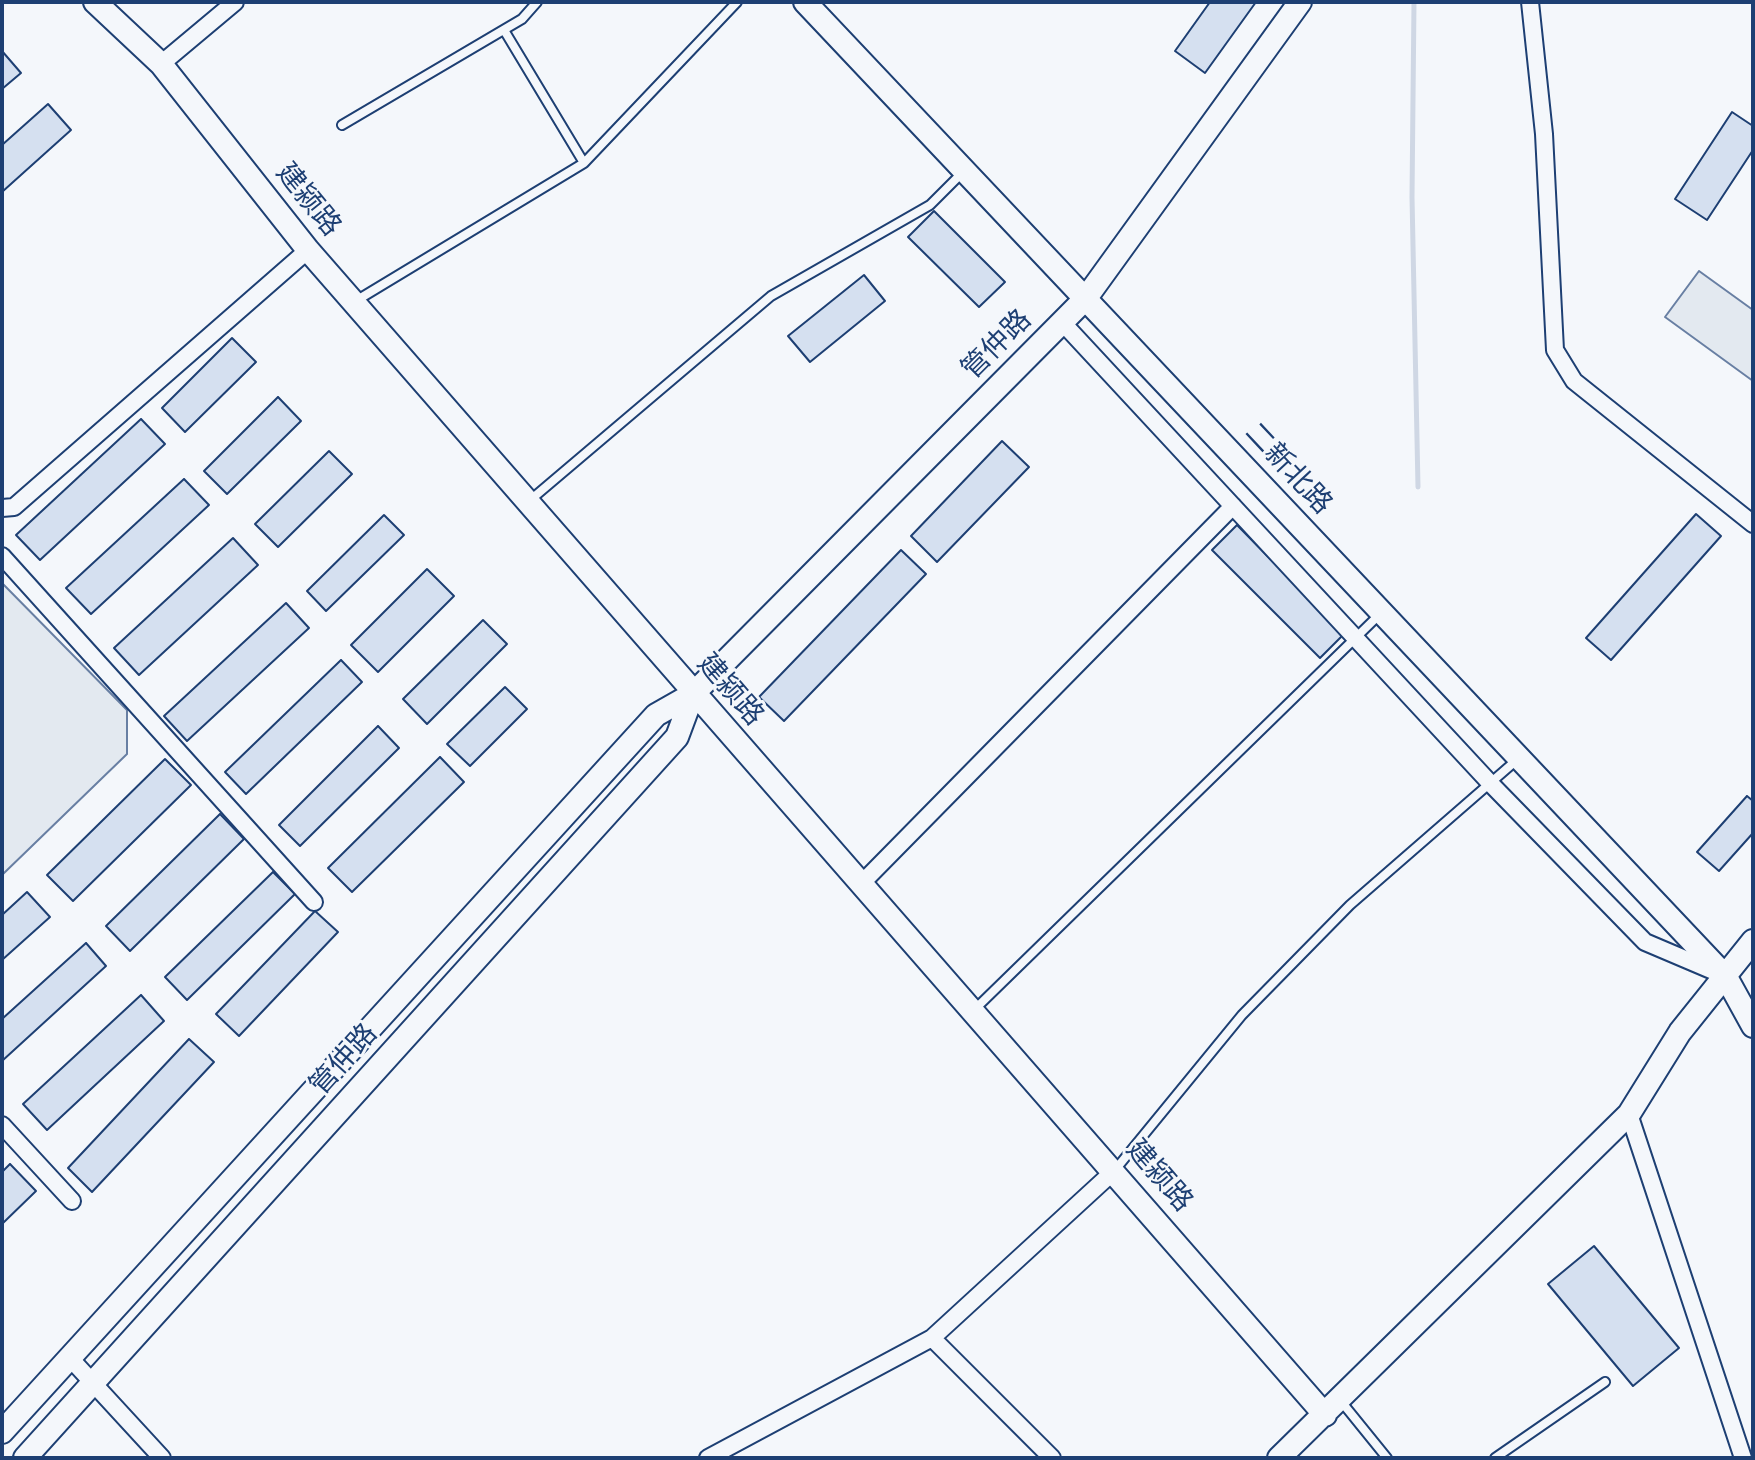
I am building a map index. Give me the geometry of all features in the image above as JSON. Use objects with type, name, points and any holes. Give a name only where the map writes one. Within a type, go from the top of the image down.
[{"type":"street","name":"建颍路","points":[[95,2],[161,64],[308,250],[693,694],[1114,1171],[1333,1408]]},
{"type":"street","points":[[161,64],[235,2]]},
{"type":"street","name":"二新北路","points":[[805,2],[1726,977],[1753,1026]]},
{"type":"street","name":"管仲路","points":[[2,1432],[656,715],[693,694],[1086,298],[1300,2]]},
{"type":"street","points":[[1530,2],[1544,134],[1555,350],[1574,381],[1753,524]]},
{"type":"street","points":[[2,508],[14,507],[308,250]]},
{"type":"street","points":[[1062,322],[1490,783],[1645,942],[1726,977]]},
{"type":"street","points":[[861,884],[1233,506]]},
{"type":"street","points":[[2,556],[314,902]]},
{"type":"street","name":"管仲路","points":[[25,1458],[677,737],[693,694]]},
{"type":"street","points":[[1279,1458],[1629,1114],[1680,1032],[1753,941]]},
{"type":"street","points":[[1629,1114],[1743,1458]]},
{"type":"street","points":[[2,1125],[72,1201]]},
{"type":"street","points":[[708,1458],[932,1338],[1114,1171]]},
{"type":"street","points":[[932,1338],[1052,1458]]},
{"type":"street","points":[[70,1358],[162,1458]]},
{"type":"lane","points":[[342,125],[522,19],[537,2]]},
{"type":"lane","points":[[354,302],[584,163],[737,2]]},
{"type":"lane","points":[[504,30],[584,163]]},
{"type":"lane","points":[[528,503],[771,296],[930,205],[965,170]]},
{"type":"lane","points":[[973,1011],[1382,612]]},
{"type":"lane","points":[[1114,1171],[1242,1015],[1350,905],[1519,758]]},
{"type":"lane","points":[[1495,1458],[1520,1437],[1605,1382]]},
{"type":"lane","points":[[1333,1408],[1387,1458]]},
{"type":"shaded area","points":[[1699,271],[1753,310],[1753,381],[1665,317]]},
{"type":"shaded area","points":[[2,583],[127,710],[127,754],[2,875]]},
{"type":"building","points":[[1210,2],[1256,2],[1205,73],[1175,51]]},
{"type":"building","points":[[2,51],[21,73],[2,89]]},
{"type":"building","points":[[48,104],[71,130],[2,192],[2,145]]},
{"type":"building","points":[[1732,112],[1753,126],[1753,150],[1707,220],[1675,199]]},
{"type":"building","points":[[934,211],[1005,282],[979,307],[908,237]]},
{"type":"building","points":[[864,275],[885,301],[810,362],[788,336]]},
{"type":"building","points":[[232,338],[256,362],[185,432],[162,408]]},
{"type":"building","points":[[278,397],[301,421],[227,494],[204,471]]},
{"type":"building","points":[[141,419],[165,444],[40,560],[16,535]]},
{"type":"building","points":[[1002,441],[1029,467],[937,562],[911,536]]},
{"type":"building","points":[[329,451],[352,474],[278,547],[255,524]]},
{"type":"building","points":[[184,479],[209,505],[91,614],[66,588]]},
{"type":"building","points":[[1696,514],[1721,536],[1611,660],[1586,638]]},
{"type":"building","points":[[384,515],[404,535],[326,611],[307,591]]},
{"type":"building","points":[[1237,525],[1344,634],[1320,658],[1212,550]]},
{"type":"building","points":[[233,538],[258,565],[139,675],[114,648]]},
{"type":"building","points":[[901,550],[926,574],[784,721],[759,697]]},
{"type":"building","points":[[427,569],[454,596],[378,672],[351,645]]},
{"type":"building","points":[[286,603],[309,628],[187,741],[164,716]]},
{"type":"building","points":[[483,620],[507,644],[427,724],[403,699]]},
{"type":"building","points":[[341,660],[362,682],[246,794],[225,772]]},
{"type":"building","points":[[505,687],[527,709],[470,766],[447,744]]},
{"type":"building","points":[[378,726],[399,748],[300,846],[279,825]]},
{"type":"building","points":[[440,757],[464,782],[352,892],[328,868]]},
{"type":"building","points":[[165,759],[191,785],[73,901],[47,875]]},
{"type":"building","points":[[1747,796],[1753,801],[1753,833],[1719,871],[1697,852]]},
{"type":"building","points":[[220,814],[244,839],[130,951],[106,926]]},
{"type":"building","points":[[273,872],[295,894],[187,1000],[165,977]]},
{"type":"building","points":[[27,892],[50,917],[2,960],[2,915]]},
{"type":"building","points":[[315,911],[338,932],[239,1036],[216,1014]]},
{"type":"building","points":[[86,943],[106,966],[2,1061],[2,1019]]},
{"type":"building","points":[[141,995],[164,1021],[47,1130],[23,1104]]},
{"type":"building","points":[[189,1039],[214,1062],[92,1192],[68,1168]]},
{"type":"building","points":[[10,1164],[36,1191],[2,1224],[2,1172]]},
{"type":"building","points":[[1594,1246],[1679,1348],[1633,1386],[1548,1284]]},
{"type":"waterway","points":[[1414,2],[1412,197],[1418,487]]}]
